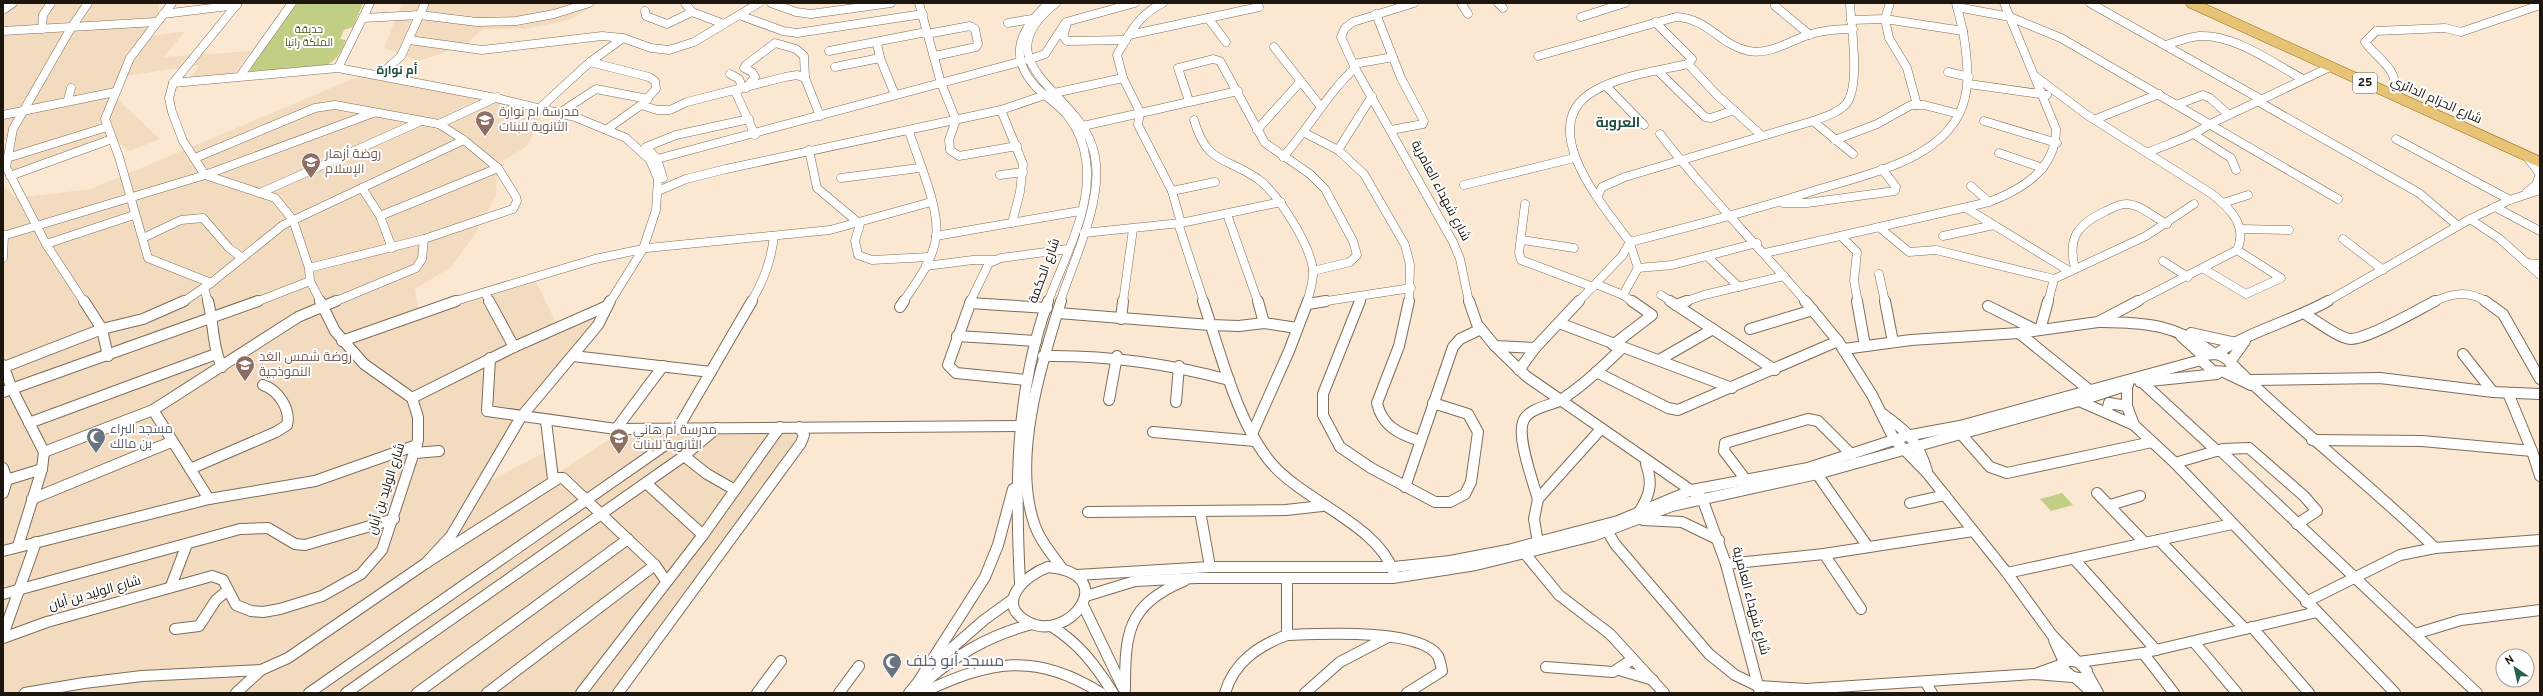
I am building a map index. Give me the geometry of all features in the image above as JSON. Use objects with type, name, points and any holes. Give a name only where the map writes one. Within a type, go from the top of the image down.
[{"type":"main road","name":"شارع الحزام الدائري","points":[[2191,3],[2540,162]]},
{"type":"main road","name":"شارع الحزام الدائري","points":[[2203,3],[2540,156]]},
{"type":"street","points":[[3,10],[13,3]]},
{"type":"street","points":[[42,29],[43,15],[51,3]]},
{"type":"street","points":[[88,3],[71,28],[23,110],[10,137],[6,167],[38,225],[46,244],[102,329],[108,356]]},
{"type":"street","points":[[172,3],[130,58],[107,112],[107,127],[131,197],[134,215],[143,238],[148,258],[208,286]]},
{"type":"street","points":[[240,76],[292,3]]},
{"type":"street","points":[[338,68],[370,3]]},
{"type":"street","points":[[380,75],[401,56],[425,3]]},
{"type":"street","points":[[363,18],[420,15],[477,22],[516,21],[554,14],[589,3]]},
{"type":"street","points":[[685,3],[692,12],[724,24]]},
{"type":"street","points":[[409,40],[482,50],[504,49],[594,36],[623,38],[651,48],[670,50],[685,46],[759,3]]},
{"type":"street","points":[[771,3],[796,12],[811,14],[848,6],[891,3]]},
{"type":"street","points":[[918,3],[923,14],[926,33],[935,56],[941,83],[956,120],[949,140],[950,150],[955,155],[961,156],[1017,146]]},
{"type":"street","points":[[657,159],[755,135],[895,95],[1019,62],[1019,44],[1025,28],[1049,3]]},
{"type":"street","points":[[1056,3],[1039,20],[1030,34],[1027,51],[1028,60],[1044,55],[1064,24],[1069,21],[1136,3]]},
{"type":"street","points":[[1163,3],[1144,14],[1133,26],[1128,37],[1117,52],[1123,78],[1140,112],[1138,125],[1172,191],[1210,325],[1229,380],[1253,438],[1280,472],[1322,506],[1370,537],[1393,572]]},
{"type":"street","name":"شارع شهداء العامرية","points":[[1414,3],[1353,22],[1342,33],[1341,37],[1354,66],[1453,242],[1460,259],[1471,311],[1481,329],[1495,346],[1519,370],[1558,400],[1693,495],[1710,516],[1726,564],[1759,690]]},
{"type":"street","points":[[1461,3],[1468,14]]},
{"type":"street","points":[[1581,17],[1625,3]]},
{"type":"street","points":[[1775,3],[1775,6],[1810,35]]},
{"type":"street","points":[[1597,197],[1602,187],[1609,182],[1761,135],[1813,121],[1842,108],[1852,97],[1854,84],[1853,29],[1850,3]]},
{"type":"street","points":[[1890,3],[1885,19],[1889,38],[1906,68],[1917,105]]},
{"type":"street","points":[[1765,253],[1988,202],[2027,184],[2043,168],[2057,143],[2055,124],[2004,3]]},
{"type":"street","points":[[2090,3],[2166,45],[2425,197],[2458,226]]},
{"type":"street","points":[[163,14],[238,4]]},
{"type":"street","points":[[238,4],[173,83],[169,98],[172,112],[184,141],[205,175],[260,192],[279,200],[293,220],[308,268],[310,282],[342,342],[364,364],[412,398],[490,358],[608,305]]},
{"type":"street","points":[[1519,370],[1535,348],[1622,256],[1630,243],[1730,217],[1882,169],[1905,159],[1928,146],[1952,126],[1959,114],[1969,80],[1963,31],[1957,5],[2010,18],[2061,38],[2338,199]]},
{"type":"street","points":[[2395,90],[2396,78],[2393,71],[2365,44],[2365,41],[2376,31],[2445,28],[2462,32],[2540,5]]},
{"type":"street","points":[[1069,21],[1063,36],[1066,41],[1128,37],[1208,18],[1259,8]]},
{"type":"street","points":[[645,11],[646,16],[667,24],[692,12]]},
{"type":"street","points":[[739,15],[783,31],[797,33],[923,14]]},
{"type":"street","points":[[1376,14],[1406,89],[1424,121],[1423,124],[1391,130]]},
{"type":"street","points":[[1538,56],[1676,16],[1693,17],[1739,48],[1752,51],[1768,49],[1810,35],[1834,29],[1853,29]]},
{"type":"street","points":[[1208,18],[1226,42]]},
{"type":"street","points":[[1008,23],[1032,19]]},
{"type":"street","points":[[1851,20],[1885,19],[1963,31]]},
{"type":"street","points":[[3,31],[156,22]]},
{"type":"street","points":[[1623,295],[1638,268],[1630,243],[1597,197],[1574,158],[1570,129],[1576,110],[1586,96],[1606,86],[1688,64],[1692,59],[1655,22]]},
{"type":"street","points":[[828,51],[970,26],[976,29],[978,44],[976,47],[935,56]]},
{"type":"street","points":[[2166,45],[2200,36],[2226,41],[2245,47],[2256,56],[2303,79]]},
{"type":"street","points":[[543,105],[590,62],[623,38]]},
{"type":"street","points":[[740,90],[755,77],[744,66],[775,43],[801,52],[804,56],[805,78],[820,116]]},
{"type":"street","points":[[876,43],[880,58],[895,95]]},
{"type":"street","points":[[1274,47],[1321,106]]},
{"type":"street","points":[[1283,157],[1304,133],[1321,106],[1354,66],[1392,57]]},
{"type":"street","points":[[835,67],[880,58]]},
{"type":"street","name":"شارع الحكمة","points":[[1020,583],[1016,480],[1020,426],[1027,380],[1036,341],[1080,212],[1087,183],[1085,152],[1074,124],[1049,94],[1028,60]]},
{"type":"street","points":[[1189,101],[1178,68],[1213,60],[1220,61],[1238,91],[1265,143],[1283,157],[1310,174],[1325,189],[1353,241],[1357,255],[1350,262],[1313,271]]},
{"type":"street","points":[[590,62],[653,78],[656,87],[641,105],[610,127]]},
{"type":"street","name":"شارع الحكمة","points":[[1019,62],[1030,80],[1049,94],[1083,126],[1093,150],[1096,169],[1094,197],[1084,233],[1043,356],[1035,393],[1030,428],[1027,473],[1029,503],[1036,529],[1061,568]]},
{"type":"street","points":[[1688,64],[1761,135]]},
{"type":"street","points":[[2149,152],[2179,138],[2196,135],[2210,124],[2330,67]]},
{"type":"street","points":[[173,83],[338,68],[564,110],[610,127],[646,146],[657,159],[662,172],[661,190],[645,249],[608,305],[598,325],[521,417],[504,442],[451,536],[426,563]]},
{"type":"street","points":[[1658,71],[1705,117],[1711,118],[1734,110]]},
{"type":"street","points":[[1948,72],[1969,80],[2044,96],[2056,94]]},
{"type":"street","points":[[730,74],[741,84],[740,90],[748,119],[755,135]]},
{"type":"street","points":[[641,105],[657,110],[670,110],[687,102],[740,90],[792,75],[805,78]]},
{"type":"street","points":[[2035,76],[2056,94],[2149,152],[2223,203],[2241,229],[2242,239],[2237,250],[2204,269],[2098,322]]},
{"type":"street","points":[[661,190],[686,179],[809,150],[909,131],[1001,110],[1049,94],[1123,78]]},
{"type":"street","points":[[1257,130],[1301,81]]},
{"type":"street","points":[[1606,86],[1644,125]]},
{"type":"street","points":[[68,100],[71,88]]},
{"type":"street","points":[[564,110],[595,89],[648,98]]},
{"type":"street","points":[[1083,126],[1238,91]]},
{"type":"street","points":[[3,114],[68,100],[115,92]]},
{"type":"street","points":[[2096,119],[2159,94]]},
{"type":"street","points":[[2176,105],[2203,95],[2210,98],[2229,116]]},
{"type":"street","points":[[1338,150],[1363,114],[1372,96]]},
{"type":"street","points":[[439,124],[498,97],[575,117],[626,138],[640,148],[650,160],[661,190]]},
{"type":"street","points":[[195,158],[320,106],[335,105],[419,122],[439,124],[464,140],[498,168],[516,197],[517,201],[513,208],[424,239],[308,268]]},
{"type":"street","points":[[1835,140],[1877,124],[1907,106],[1917,105],[1959,114]]},
{"type":"street","points":[[1001,110],[1017,146],[1023,164],[1023,172],[1012,223]]},
{"type":"street","points":[[3,258],[4,236],[205,175],[373,113]]},
{"type":"street","points":[[646,146],[676,135],[748,119]]},
{"type":"street","points":[[1194,120],[1199,139],[1210,154],[1251,175],[1270,189],[1281,202],[1293,222],[1313,271],[1308,304],[1253,438]]},
{"type":"street","points":[[1813,121],[1853,154]]},
{"type":"street","points":[[1984,121],[2057,143]]},
{"type":"street","points":[[260,192],[419,122]]},
{"type":"street","points":[[6,158],[107,127]]},
{"type":"street","points":[[900,307],[926,266],[936,236],[936,220],[909,131]]},
{"type":"street","points":[[1304,133],[1338,150],[1364,174],[1394,224],[1409,257],[1411,288],[1403,326],[1377,403],[1378,411],[1385,423],[1401,434],[1420,441]]},
{"type":"street","points":[[1660,134],[1685,167],[1730,217],[1757,243],[1838,341],[1882,413],[1894,440],[1927,473],[1945,495],[2007,573],[2052,635],[2087,672],[2098,693]]},
{"type":"street","points":[[2196,135],[2231,158],[2236,170]]},
{"type":"street","points":[[2396,139],[2510,200]]},
{"type":"street","points":[[10,176],[112,140]]},
{"type":"street","points":[[18,546],[42,469],[44,452],[29,423],[8,391],[3,366],[102,329],[161,313],[177,306],[208,286],[275,230],[293,220],[464,140]]},
{"type":"street","points":[[809,150],[816,188],[860,224]]},
{"type":"street","points":[[1998,153],[2043,168]]},
{"type":"street","points":[[1051,626],[1070,619],[1084,600],[1135,581],[1196,578],[1287,578],[1452,569],[1606,529],[1693,495],[1746,480],[1808,468],[1852,455],[1911,434],[1960,426],[2215,354],[2236,343],[2305,314],[2470,219],[2510,200],[2534,191],[2538,180],[2539,170],[2523,155]]},
{"type":"street","points":[[1464,185],[1574,158]]},
{"type":"street","points":[[380,216],[498,168]]},
{"type":"street","points":[[841,178],[919,168]]},
{"type":"street","points":[[1778,202],[1807,203],[1895,191],[1896,187],[1882,169]]},
{"type":"street","points":[[662,172],[674,178],[686,179]]},
{"type":"street","points":[[1000,175],[1023,172]]},
{"type":"street","points":[[1172,191],[1215,182]]},
{"type":"street","points":[[1971,186],[1988,202]]},
{"type":"street","points":[[362,188],[380,216],[392,248]]},
{"type":"street","points":[[2223,203],[2248,195]]},
{"type":"street","points":[[342,342],[484,293],[595,259],[645,249],[826,231],[860,224],[931,202]]},
{"type":"street","points":[[1084,233],[1180,223],[1281,202]]},
{"type":"street","points":[[1526,204],[1522,240],[1519,252],[1523,262],[1623,295],[1652,316],[1618,347],[1596,372],[1558,400],[1529,415],[1522,424],[1538,499],[1534,519],[1539,547]]},
{"type":"street","points":[[2072,269],[2070,254],[2071,248],[2083,224],[2092,217],[2116,206],[2128,204],[2167,224]]},
{"type":"street","points":[[1879,227],[1909,252],[1936,250],[1996,269],[2054,279],[2167,224],[2194,204]]},
{"type":"street","points":[[2495,207],[2540,231]]},
{"type":"street","points":[[1966,208],[2072,269]]},
{"type":"street","points":[[936,236],[1080,212]]},
{"type":"street","points":[[1227,214],[1255,291],[1264,323]]},
{"type":"street","points":[[46,244],[134,215]]},
{"type":"street","points":[[143,238],[187,218],[199,216],[241,257]]},
{"type":"street","points":[[2470,219],[2500,239],[2540,275]]},
{"type":"street","points":[[860,224],[855,249],[862,257],[872,260],[929,257]]},
{"type":"street","points":[[1943,236],[1994,225]]},
{"type":"street","points":[[1121,319],[1133,229]]},
{"type":"street","points":[[2241,229],[2266,231],[2290,230]]},
{"type":"street","points":[[678,428],[762,284],[771,260],[774,236]]},
{"type":"street","points":[[1841,236],[1857,252],[1854,281],[1865,346]]},
{"type":"street","points":[[44,452],[153,410],[298,318],[323,305],[416,268],[422,259],[424,239]]},
{"type":"street","points":[[2343,239],[2383,270]]},
{"type":"street","points":[[1522,240],[1574,248]]},
{"type":"street","points":[[1638,268],[1672,265],[1708,257],[1757,243]]},
{"type":"street","points":[[926,266],[973,260],[994,260],[1068,249]]},
{"type":"street","points":[[2204,269],[2246,294],[2281,278],[2278,274],[2237,250]]},
{"type":"street","points":[[1708,257],[1739,287]]},
{"type":"street","points":[[994,260],[986,267],[970,303],[957,336],[948,365],[956,373],[1027,380]]},
{"type":"street","points":[[2163,260],[2188,277]]},
{"type":"street","points":[[2526,263],[2540,264]]},
{"type":"street","points":[[1880,274],[1892,342]]},
{"type":"street","points":[[1676,305],[1704,295],[1784,276]]},
{"type":"street","points":[[2038,330],[2054,279]]},
{"type":"street","points":[[8,391],[213,319],[310,282]]},
{"type":"street","points":[[208,286],[216,354],[222,367]]},
{"type":"street","points":[[1308,304],[1411,288]]},
{"type":"street","points":[[484,293],[514,347]]},
{"type":"street","points":[[2305,314],[2343,337],[2351,339],[2375,331],[2450,294],[2466,293],[2485,301],[2503,314],[2540,379]]},
{"type":"street","points":[[1661,295],[1775,370]]},
{"type":"street","points":[[1362,296],[1323,394],[1323,415],[1340,447],[1371,468],[1435,502],[1450,502],[1465,494],[1471,482],[1478,432],[1472,419],[1461,411],[1433,403]]},
{"type":"street","points":[[970,303],[1047,308]]},
{"type":"street","points":[[1988,306],[2038,330]]},
{"type":"street","points":[[1750,329],[1813,310]]},
{"type":"street","points":[[1058,313],[1210,325],[1239,326],[1264,323],[1297,328]]},
{"type":"street","points":[[1844,349],[1892,342],[2019,334],[2098,322],[2158,325],[2236,343]]},
{"type":"street","points":[[1559,324],[1732,388]]},
{"type":"street","points":[[2158,325],[2182,336],[2202,357],[2208,368],[2252,384],[2380,378],[2493,392],[2540,394]]},
{"type":"street","points":[[1405,487],[1453,347],[1460,339],[1481,329]]},
{"type":"street","points":[[1659,360],[1714,329]]},
{"type":"street","points":[[2183,332],[2232,364],[2312,440],[2386,500],[2435,548]]},
{"type":"street","points":[[2019,334],[2088,389]]},
{"type":"street","points":[[957,336],[1036,341]]},
{"type":"street","points":[[1693,495],[1817,474],[2079,401],[2127,385],[2232,371],[2232,364],[2237,349],[2246,340]]},
{"type":"street","points":[[1596,372],[1675,410],[1775,370],[1838,341]]},
{"type":"street","points":[[1495,346],[1535,348]]},
{"type":"street","points":[[29,423],[216,354]]},
{"type":"street","points":[[2463,354],[2493,392]]},
{"type":"street","points":[[573,356],[711,372]]},
{"type":"street","points":[[1043,356],[1117,356],[1179,366],[1229,380]]},
{"type":"street","points":[[1109,400],[1117,356]]},
{"type":"street","points":[[490,358],[487,411],[546,421],[616,429],[1020,426]]},
{"type":"street","points":[[616,429],[663,366]]},
{"type":"street","points":[[1176,402],[1179,366]]},
{"type":"street","points":[[2141,382],[2219,451],[2477,693]]},
{"type":"street","points":[[190,469],[276,432],[287,425],[288,416],[274,389],[263,385]]},
{"type":"street","points":[[2127,385],[2127,406],[2134,425]]},
{"type":"street","points":[[2508,393],[2532,451],[2540,476]]},
{"type":"street","name":"شارع الوليد بن أبان","points":[[3,636],[171,586],[216,576],[223,580],[236,605],[251,611],[280,609],[328,594],[348,583],[371,565],[382,550],[394,519],[416,449],[419,427],[412,398]]},
{"type":"street","points":[[2079,401],[2107,411],[2134,425],[2175,463],[2306,602],[2395,693]]},
{"type":"street","points":[[2107,411],[2109,404],[2127,406]]},
{"type":"street","points":[[153,410],[171,442],[190,469],[208,499]]},
{"type":"street","points":[[1882,413],[1911,434],[1920,445],[1927,473]]},
{"type":"street","points":[[1746,480],[1724,451],[1725,443],[1808,419],[1818,421],[1852,455]]},
{"type":"street","points":[[546,421],[553,479]]},
{"type":"street","points":[[580,693],[666,581],[703,536],[780,427]]},
{"type":"street","points":[[618,693],[801,443],[804,435],[799,427]]},
{"type":"street","points":[[346,693],[684,456],[717,428]]},
{"type":"street","points":[[1538,499],[1600,430]]},
{"type":"street","points":[[1153,432],[1253,438]]},
{"type":"street","points":[[1961,434],[1990,467],[2007,473],[2152,442]]},
{"type":"street","points":[[2312,440],[2396,438],[2480,444],[2532,451]]},
{"type":"street","points":[[32,499],[171,442]]},
{"type":"street","points":[[309,693],[664,446]]},
{"type":"street","points":[[2175,463],[2219,451],[2244,447],[2253,450],[2304,496],[2318,512],[2296,524]]},
{"type":"street","points":[[3,551],[208,499],[315,481],[416,449],[439,452]]},
{"type":"street","name":"شارع شهداء العامرية","points":[[1631,451],[1646,464],[1693,495]]},
{"type":"street","points":[[684,456],[707,474],[735,490]]},
{"type":"street","points":[[1639,516],[1652,490],[1652,481],[1646,464]]},
{"type":"street","points":[[3,468],[5,480],[3,493]]},
{"type":"street","points":[[5,480],[42,469]]},
{"type":"street","points":[[1817,474],[1868,547]]},
{"type":"street","points":[[25,693],[80,682],[142,674],[261,670],[288,658],[426,563],[553,479],[563,478],[602,513],[655,564],[666,581]]},
{"type":"street","points":[[920,679],[985,577],[998,545],[1016,480]]},
{"type":"street","points":[[646,483],[703,536]]},
{"type":"street","points":[[2097,493],[2145,543]]},
{"type":"street","points":[[1910,503],[1945,495]]},
{"type":"street","points":[[2110,505],[2140,496]]},
{"type":"street","points":[[1088,512],[1286,510],[1322,506]]},
{"type":"street","points":[[1200,511],[1210,567]]},
{"type":"street","points":[[1639,516],[1682,522],[1719,540]]},
{"type":"street","points":[[3,594],[240,529],[262,527],[274,530],[295,544],[305,545],[394,519]]},
{"type":"street","points":[[2007,573],[2075,560],[2232,524]]},
{"type":"street","points":[[1606,529],[1710,654],[1728,670],[1759,690],[1807,691],[2035,674],[2074,678],[2086,677],[2087,672],[2106,660]]},
{"type":"street","points":[[1726,564],[1824,554],[1973,531]]},
{"type":"street","points":[[417,693],[628,539]]},
{"type":"street","points":[[2159,540],[2249,628],[2309,693]]},
{"type":"street","points":[[2306,602],[2394,557],[2435,548],[2540,540]]},
{"type":"street","points":[[3,636],[36,542]]},
{"type":"street","points":[[171,586],[187,544]]},
{"type":"street","points":[[1522,551],[1560,595],[1610,634],[1654,680],[1664,693]]},
{"type":"street","points":[[1824,554],[1861,609]]},
{"type":"street","points":[[2075,560],[2156,650]]},
{"type":"street","points":[[487,693],[655,564]]},
{"type":"street","points":[[909,693],[949,648],[1013,598],[1020,583],[1035,571],[1048,567],[1061,568],[1077,575],[1210,567],[1393,572]]},
{"type":"street","points":[[1077,575],[1084,584],[1084,600],[1125,692]]},
{"type":"street","points":[[1125,692],[1127,637],[1134,617],[1153,595],[1196,578]]},
{"type":"street","points":[[1287,578],[1287,635]]},
{"type":"street","points":[[175,629],[199,626],[216,600],[228,590]]},
{"type":"street","points":[[1013,598],[1017,614],[1032,624]]},
{"type":"street","points":[[2415,634],[2461,620],[2540,610]]},
{"type":"street","points":[[2035,674],[2072,660],[2078,662],[2106,660],[2143,653],[2317,612]]},
{"type":"street","points":[[914,693],[946,662],[973,644],[1009,630],[1032,624],[1051,626],[1075,641],[1086,652],[1113,693]]},
{"type":"street","points":[[1225,693],[1226,687],[1237,668],[1251,653],[1268,642],[1287,635],[1390,635],[1410,639],[1424,646],[1438,656],[1443,664],[1442,671],[1434,678],[1407,693]]},
{"type":"street","points":[[1305,693],[1340,662],[1390,635]]},
{"type":"street","points":[[2052,635],[2064,663],[2065,671],[2092,693]]},
{"type":"street","points":[[2194,642],[2237,693]]},
{"type":"street","points":[[2143,653],[2174,693]]},
{"type":"street","points":[[1619,670],[1633,659]]},
{"type":"street","points":[[757,693],[781,661]]},
{"type":"street","points":[[922,693],[975,670],[1000,664],[1032,664],[1060,670],[1075,675],[1101,693]]},
{"type":"street","points":[[839,693],[859,666]]},
{"type":"street","points":[[1546,667],[1596,672],[1619,670],[1654,680]]},
{"type":"street","points":[[241,692],[261,670]]},
{"type":"street","points":[[1926,683],[1932,693]]},
{"type":"shaded area","points":[[18,3],[159,3],[157,19],[145,37],[186,31],[163,57],[251,51],[233,76],[190,79],[200,65],[125,76],[116,98],[160,139],[130,151],[111,137],[7,175],[14,138],[3,140],[3,13]]},
{"type":"shaded area","points":[[402,3],[599,3],[569,20],[525,29],[483,29],[465,45],[419,61],[384,48]]},
{"type":"shaded area","points":[[360,76],[544,110],[527,146],[497,165],[496,196],[477,231],[451,267],[415,289],[420,317],[534,278],[557,325],[606,311],[513,431],[488,482],[553,448],[559,472],[622,431],[813,427],[613,693],[3,693],[3,188],[6,188],[16,198],[91,189]]},
{"type":"green space","name":"حديقة الملكة رانيا","points":[[294,3],[363,3],[353,27],[344,30],[340,39],[346,40],[335,60],[322,67],[251,71],[248,69]]},
{"type":"green space","points":[[2062,493],[2073,505],[2051,511],[2040,499]]},
{"type":"place","name":"مدرسة ام نوارة الثانوية للبنات","points":[[485,137]]},
{"type":"place","name":"روضة أزهار الإسلام","points":[[311,179]]},
{"type":"place","name":"روضة شمس الغد النموذجية","points":[[245,382]]},
{"type":"place","name":"مسجد البراء بن مالك","points":[[96,454]]},
{"type":"place","name":"مدرسة أم هاني الثانوية للبنات","points":[[619,455]]},
{"type":"place","name":"مسجد أبو خلف","points":[[892,679]]},
{"type":"district","name":"أم نوارة","points":[[397,71]]},
{"type":"district","name":"العروبة","points":[[1618,123]]}]
